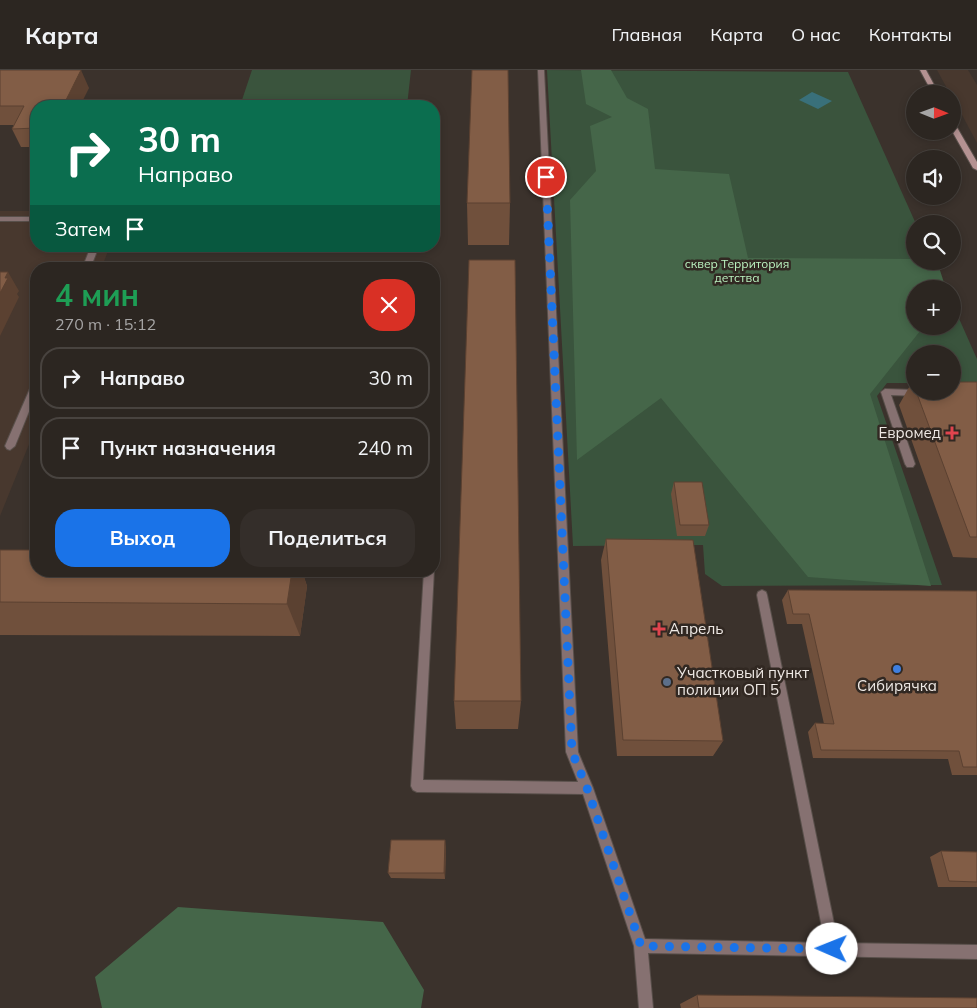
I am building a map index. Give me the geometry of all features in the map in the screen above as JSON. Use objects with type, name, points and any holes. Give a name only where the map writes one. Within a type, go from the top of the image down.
[{"type":"main road","points":[[923,70],[931,85]]},
{"type":"main road","points":[[961,140],[977,168]]},
{"type":"lane","points":[[540,70],[572,752],[587,788],[641,946],[646,1008]]},
{"type":"lane","points":[[0,218],[30,219]]},
{"type":"lane","points":[[906,392],[884,392],[910,464]]},
{"type":"lane","points":[[10,446],[30,398]]},
{"type":"lane","points":[[430,577],[417,786],[587,788]]},
{"type":"lane","points":[[762,595],[832,949]]},
{"type":"lane","points":[[641,946],[977,952]]},
{"type":"shaded area","points":[[937,70],[968,70],[977,85],[977,143],[961,113],[961,85],[945,85]]},
{"type":"shaded area","points":[[0,211],[30,211],[30,252],[108,252],[104,262],[30,262],[30,442],[0,516]]},
{"type":"green space","points":[[252,70],[411,70],[408,100],[242,100]]},
{"type":"green space","name":"сквер Территория детства","points":[[547,70],[848,72],[912,215],[906,215],[906,270],[916,270],[915,280],[906,280],[906,335],[961,335],[961,323],[977,359],[977,383],[961,383],[961,345],[906,345],[906,383],[887,383],[877,396],[942,585],[722,586],[705,574],[703,545],[573,546]]},
{"type":"green space","points":[[581,70],[611,70],[627,98],[648,109],[655,169],[729,174],[748,258],[906,259],[906,270],[940,270],[943,280],[906,280],[906,335],[917,335],[909,345],[906,345],[906,349],[870,394],[931,586],[808,577],[661,398],[577,460],[570,200],[596,171],[590,126],[612,117],[586,104]]},
{"type":"green space","points":[[178,907],[383,922],[424,990],[421,1008],[102,1008],[95,977]]},
{"type":"water","points":[[812,92],[832,101],[818,109],[799,100]]},
{"type":"building","points":[[0,70],[81,70],[66,100],[30,100],[30,128],[12,129],[24,106],[0,106]]},
{"type":"building","points":[[472,70],[508,70],[510,203],[467,203]]},
{"type":"building","points":[[469,260],[515,260],[521,701],[454,701]]},
{"type":"building","points":[[0,272],[8,272],[5,278],[8,278],[0,293]]},
{"type":"building","points":[[961,382],[977,382],[977,537],[970,537],[919,400],[961,400]]},
{"type":"building","points":[[674,482],[702,482],[709,525],[680,525]]},
{"type":"building","points":[[606,539],[693,540],[723,741],[623,740]]},
{"type":"building","points":[[0,550],[30,550],[30,577],[291,577],[287,604],[0,602]]},
{"type":"building","points":[[788,590],[977,591],[977,767],[963,767],[959,751],[821,750],[815,723],[834,724],[809,614],[793,614]]},
{"type":"building","points":[[391,840],[445,840],[444,873],[388,873]]},
{"type":"building","points":[[941,851],[977,852],[977,882],[949,881]]},
{"type":"building","points":[[697,995],[977,998],[977,1008],[699,1008]]},
{"type":"place","name":"Евромед","points":[[952,433]]},
{"type":"place","name":"Апрель","points":[[659,629]]},
{"type":"place","name":"Сибирячка","points":[[897,669]]},
{"type":"place","name":"Участковый пункт полиции ОП 5","points":[[667,682]]},
{"type":"route","points":[[546,177],[572,752],[587,788],[641,946],[832,949]]}]
